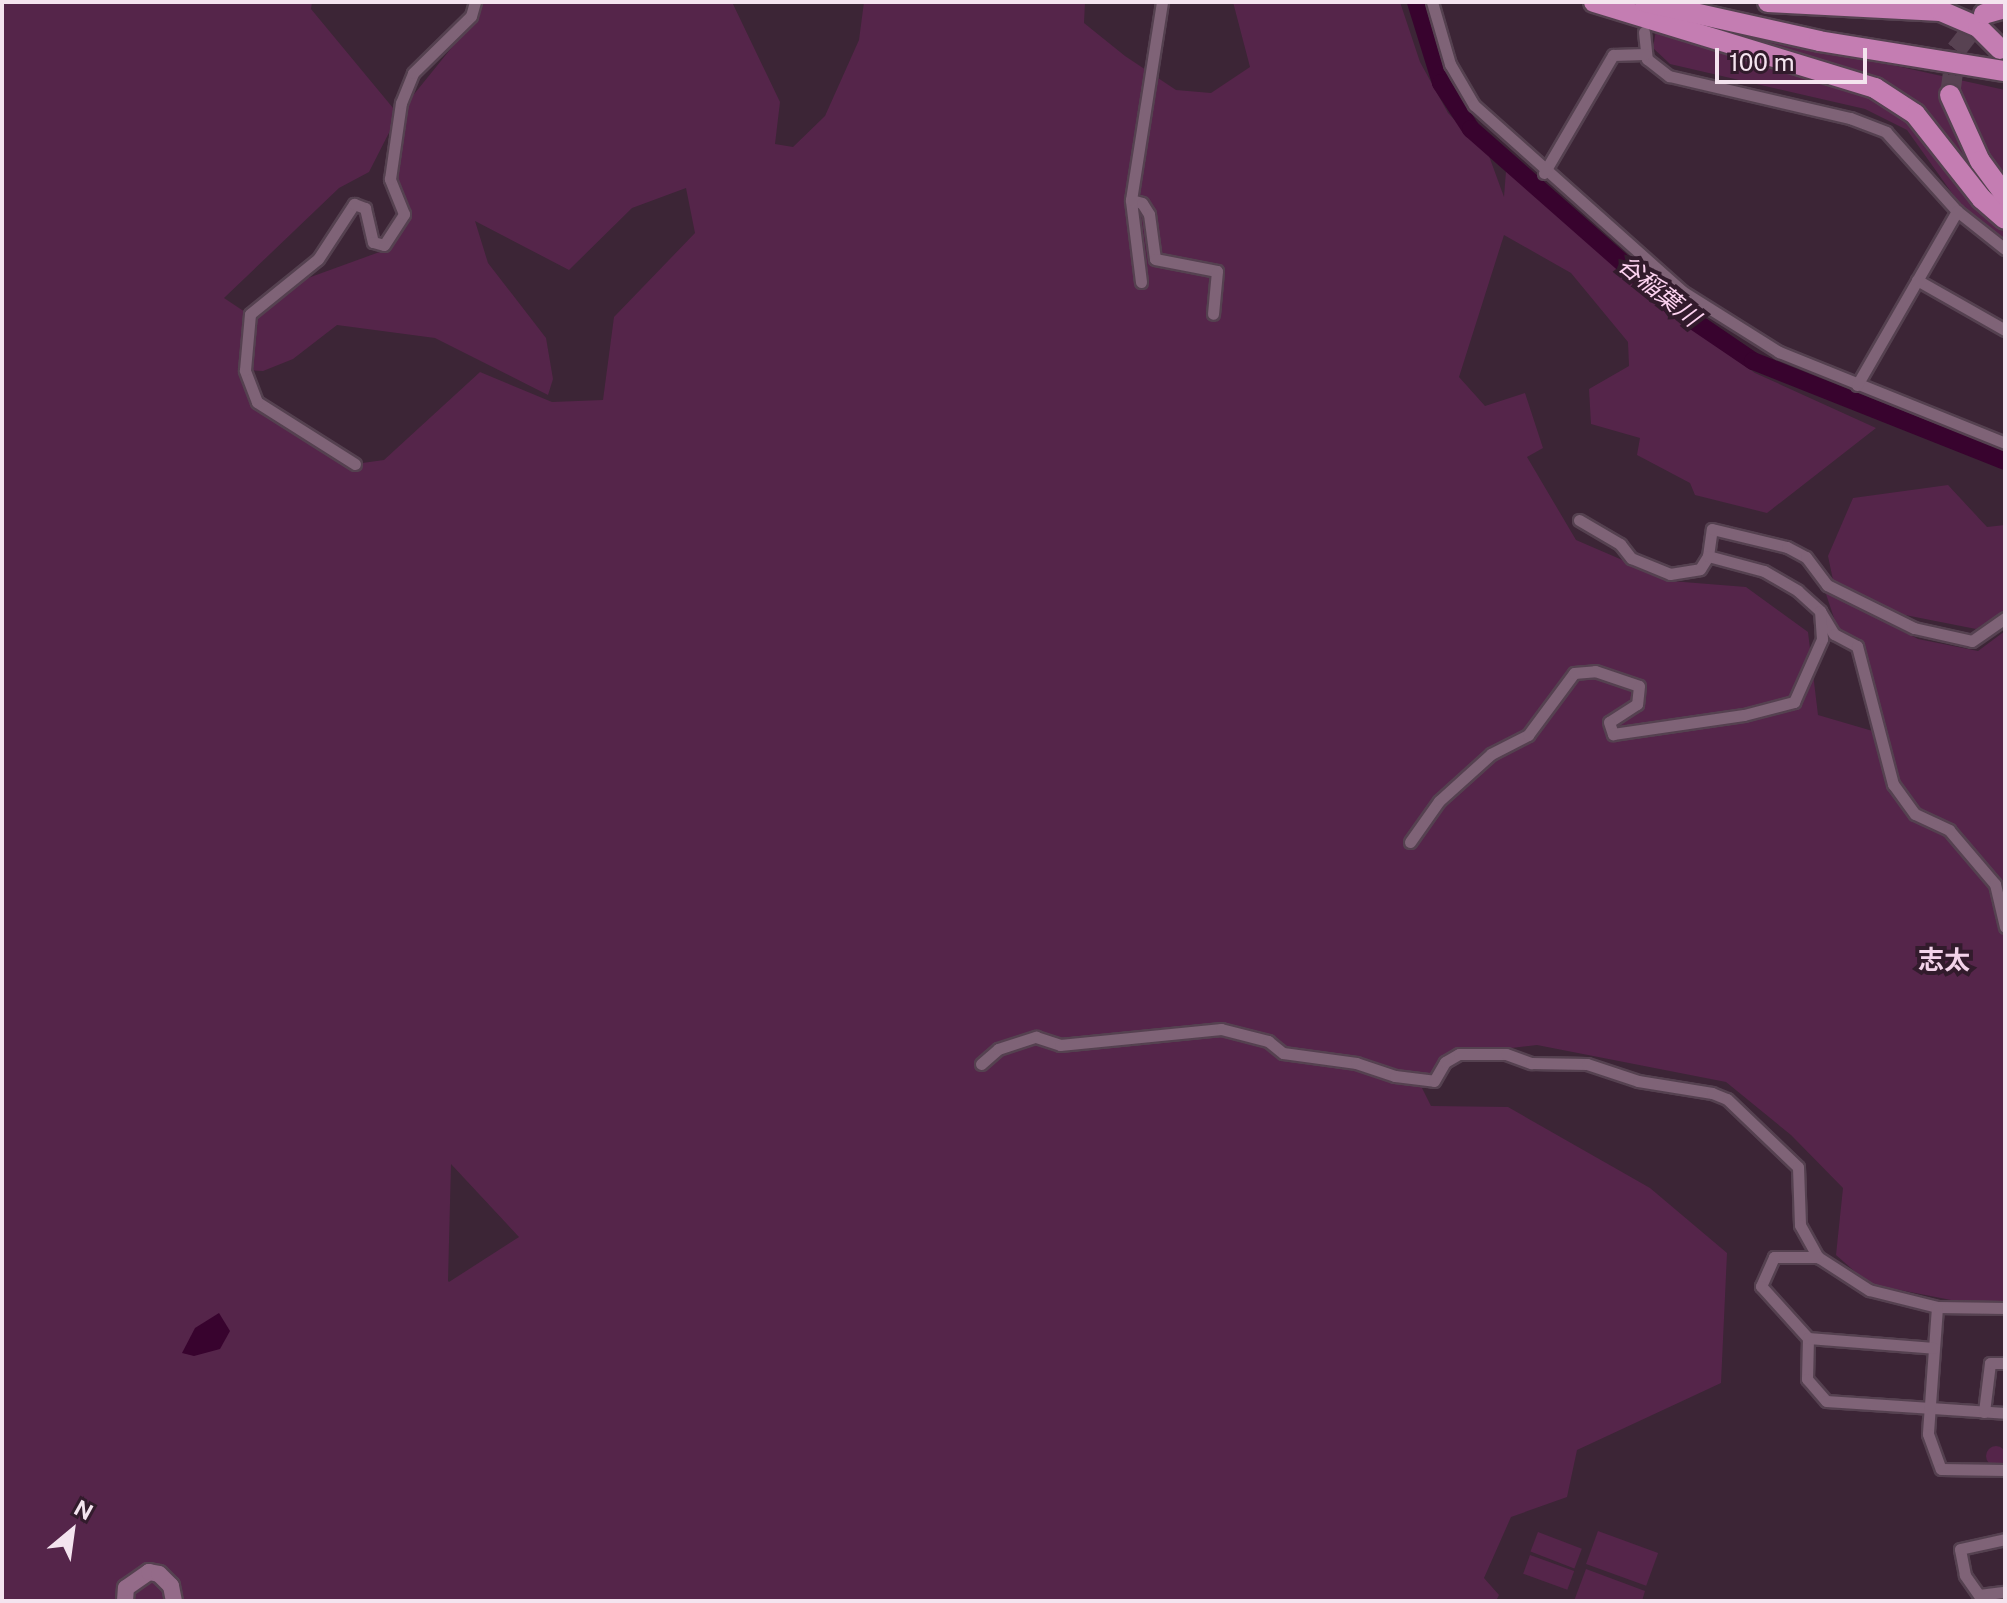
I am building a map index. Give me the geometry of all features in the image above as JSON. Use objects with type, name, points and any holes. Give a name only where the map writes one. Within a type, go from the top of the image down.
[{"type":"highway","points":[[1594,2],[1875,88],[1915,114],[1982,199],[2005,219]]},
{"type":"highway","points":[[1645,2],[1819,41],[2005,71]]},
{"type":"highway","points":[[1768,2],[1941,11],[1978,27],[2000,49]]},
{"type":"highway","points":[[1984,14],[2005,8]]},
{"type":"highway","points":[[1950,95],[1980,161],[2005,195]]},
{"type":"street","points":[[355,464],[257,402],[245,370],[250,314],[318,259],[354,204],[365,208],[373,242],[384,245],[404,214],[390,179],[401,103],[413,73],[471,16],[475,2]]},
{"type":"street","points":[[1141,282],[1131,200],[1162,2]]},
{"type":"street","points":[[1432,2],[1459,84],[1491,123],[1544,173],[1713,314],[1779,352],[2005,443]]},
{"type":"street","points":[[1644,32],[1645,54],[1654,68],[1669,76],[1869,124],[1901,145],[1957,211],[2005,249]]},
{"type":"street","points":[[1544,173],[1613,55],[1645,54]]},
{"type":"street","points":[[1131,200],[1142,203],[1149,214],[1155,259],[1217,271],[1213,314]]},
{"type":"street","points":[[1857,385],[1957,211]]},
{"type":"street","points":[[1917,280],[2005,330]]},
{"type":"street","points":[[1579,520],[1620,544],[1631,558],[1670,574],[1688,574],[1708,556],[1712,529],[1787,547],[1806,557],[1827,585],[1914,628],[1972,641],[2005,618]]},
{"type":"street","points":[[1708,556],[1764,571],[1820,611],[1834,634],[1857,646],[1876,732],[1902,801],[1915,814],[1949,830],[1995,884],[2005,927]]},
{"type":"street","points":[[1410,842],[1439,801],[1491,754],[1528,735],[1574,673],[1595,671],[1639,686],[1637,704],[1609,722],[1613,734],[1781,708],[1800,694],[1822,639],[1820,611]]},
{"type":"street","points":[[981,1064],[998,1049],[1036,1037],[1060,1045],[1221,1029],[1268,1041],[1283,1053],[1356,1063],[1395,1076],[1434,1081],[1445,1062],[1459,1054],[1506,1054],[1531,1063],[1587,1064],[1638,1081],[1712,1093],[1727,1099],[1798,1167],[1800,1225],[1818,1257],[1869,1290],[1937,1307],[2005,1308]]},
{"type":"street","points":[[1818,1257],[1774,1257],[1761,1286],[1808,1338],[1934,1348]]},
{"type":"street","points":[[1937,1307],[1928,1434],[1941,1469],[2005,1470]]},
{"type":"street","points":[[1808,1338],[1807,1379],[1826,1401],[2005,1413]]},
{"type":"street","points":[[1984,1412],[1990,1363],[2005,1363]]},
{"type":"street","points":[[2005,1539],[1960,1549],[1965,1575],[1981,1598],[2005,1592]]},
{"type":"street","points":[[125,1601],[126,1588],[149,1572],[159,1574],[171,1586],[174,1601]]},
{"type":"shaded area","points":[[2,2],[312,2],[311,9],[398,114],[474,20],[482,2],[732,2],[780,102],[775,144],[793,147],[825,116],[859,40],[864,2],[1085,2],[1084,23],[1125,56],[1176,90],[1211,93],[1250,67],[1233,2],[1400,2],[1420,62],[1448,113],[1489,156],[1504,197],[1506,171],[1671,314],[1755,373],[1876,428],[1767,513],[1695,495],[1690,483],[1637,455],[1640,438],[1591,424],[1589,389],[1629,366],[1628,342],[1571,273],[1504,235],[1459,377],[1485,406],[1525,393],[1543,448],[1527,457],[1576,540],[1671,581],[1746,587],[1808,632],[1818,715],[1876,732],[1873,684],[1839,633],[1825,591],[1918,639],[1978,651],[2005,631],[2005,1302],[1951,1300],[1869,1284],[1836,1255],[1843,1188],[1791,1135],[1726,1082],[1537,1045],[1469,1053],[1422,1088],[1431,1106],[1508,1107],[1650,1188],[1727,1253],[1721,1383],[1577,1450],[1567,1497],[1511,1517],[1484,1578],[1499,1595],[1496,1601],[2,1601]],"holes":[[[397,117],[389,187],[408,212],[385,250],[308,278],[251,316],[224,298],[339,188],[369,172]],[[686,188],[695,233],[614,317],[603,400],[552,402],[480,372],[384,460],[355,464],[257,402],[243,385],[239,369],[248,325],[245,370],[263,371],[293,359],[337,325],[435,338],[548,395],[553,379],[546,338],[488,263],[475,221],[569,270],[632,208]],[[451,1164],[519,1237],[448,1281]]]},
{"type":"shaded area","points":[[1680,18],[2005,90],[2005,215],[1921,113]]},
{"type":"shaded area","points":[[1656,30],[1879,96],[1917,123],[2005,225],[2005,240],[1959,203],[1907,130],[1865,109],[1670,64],[1653,48]]},
{"type":"shaded area","points":[[1948,485],[1987,527],[2005,525],[2005,610],[1976,629],[1900,614],[1833,580],[1828,556],[1853,498]]},
{"type":"shaded area","points":[[219,1313],[230,1331],[220,1349],[194,1356],[182,1353],[195,1328]]},
{"type":"shaded area","points":[[1996,1446],[2003,1449],[2006,1456],[2003,1463],[1996,1466],[1989,1463],[1986,1456],[1989,1449]]},
{"type":"shaded area","points":[[1598,1531],[1658,1553],[1646,1586],[1586,1564]]},
{"type":"shaded area","points":[[1538,1532],[1582,1549],[1574,1568],[1530,1552]]},
{"type":"shaded area","points":[[1530,1555],[1574,1571],[1567,1590],[1523,1574]]},
{"type":"shaded area","points":[[1586,1569],[1645,1591],[1642,1601],[1574,1601]]},
{"type":"waterway","name":"谷稲葉川","points":[[1416,2],[1441,83],[1471,129],[1672,306],[1753,361],[2005,461]]},
{"type":"tunnel","points":[[1950,95],[1956,50],[1984,14]]},
{"type":"district","name":"志太","points":[[1944,960]]}]
